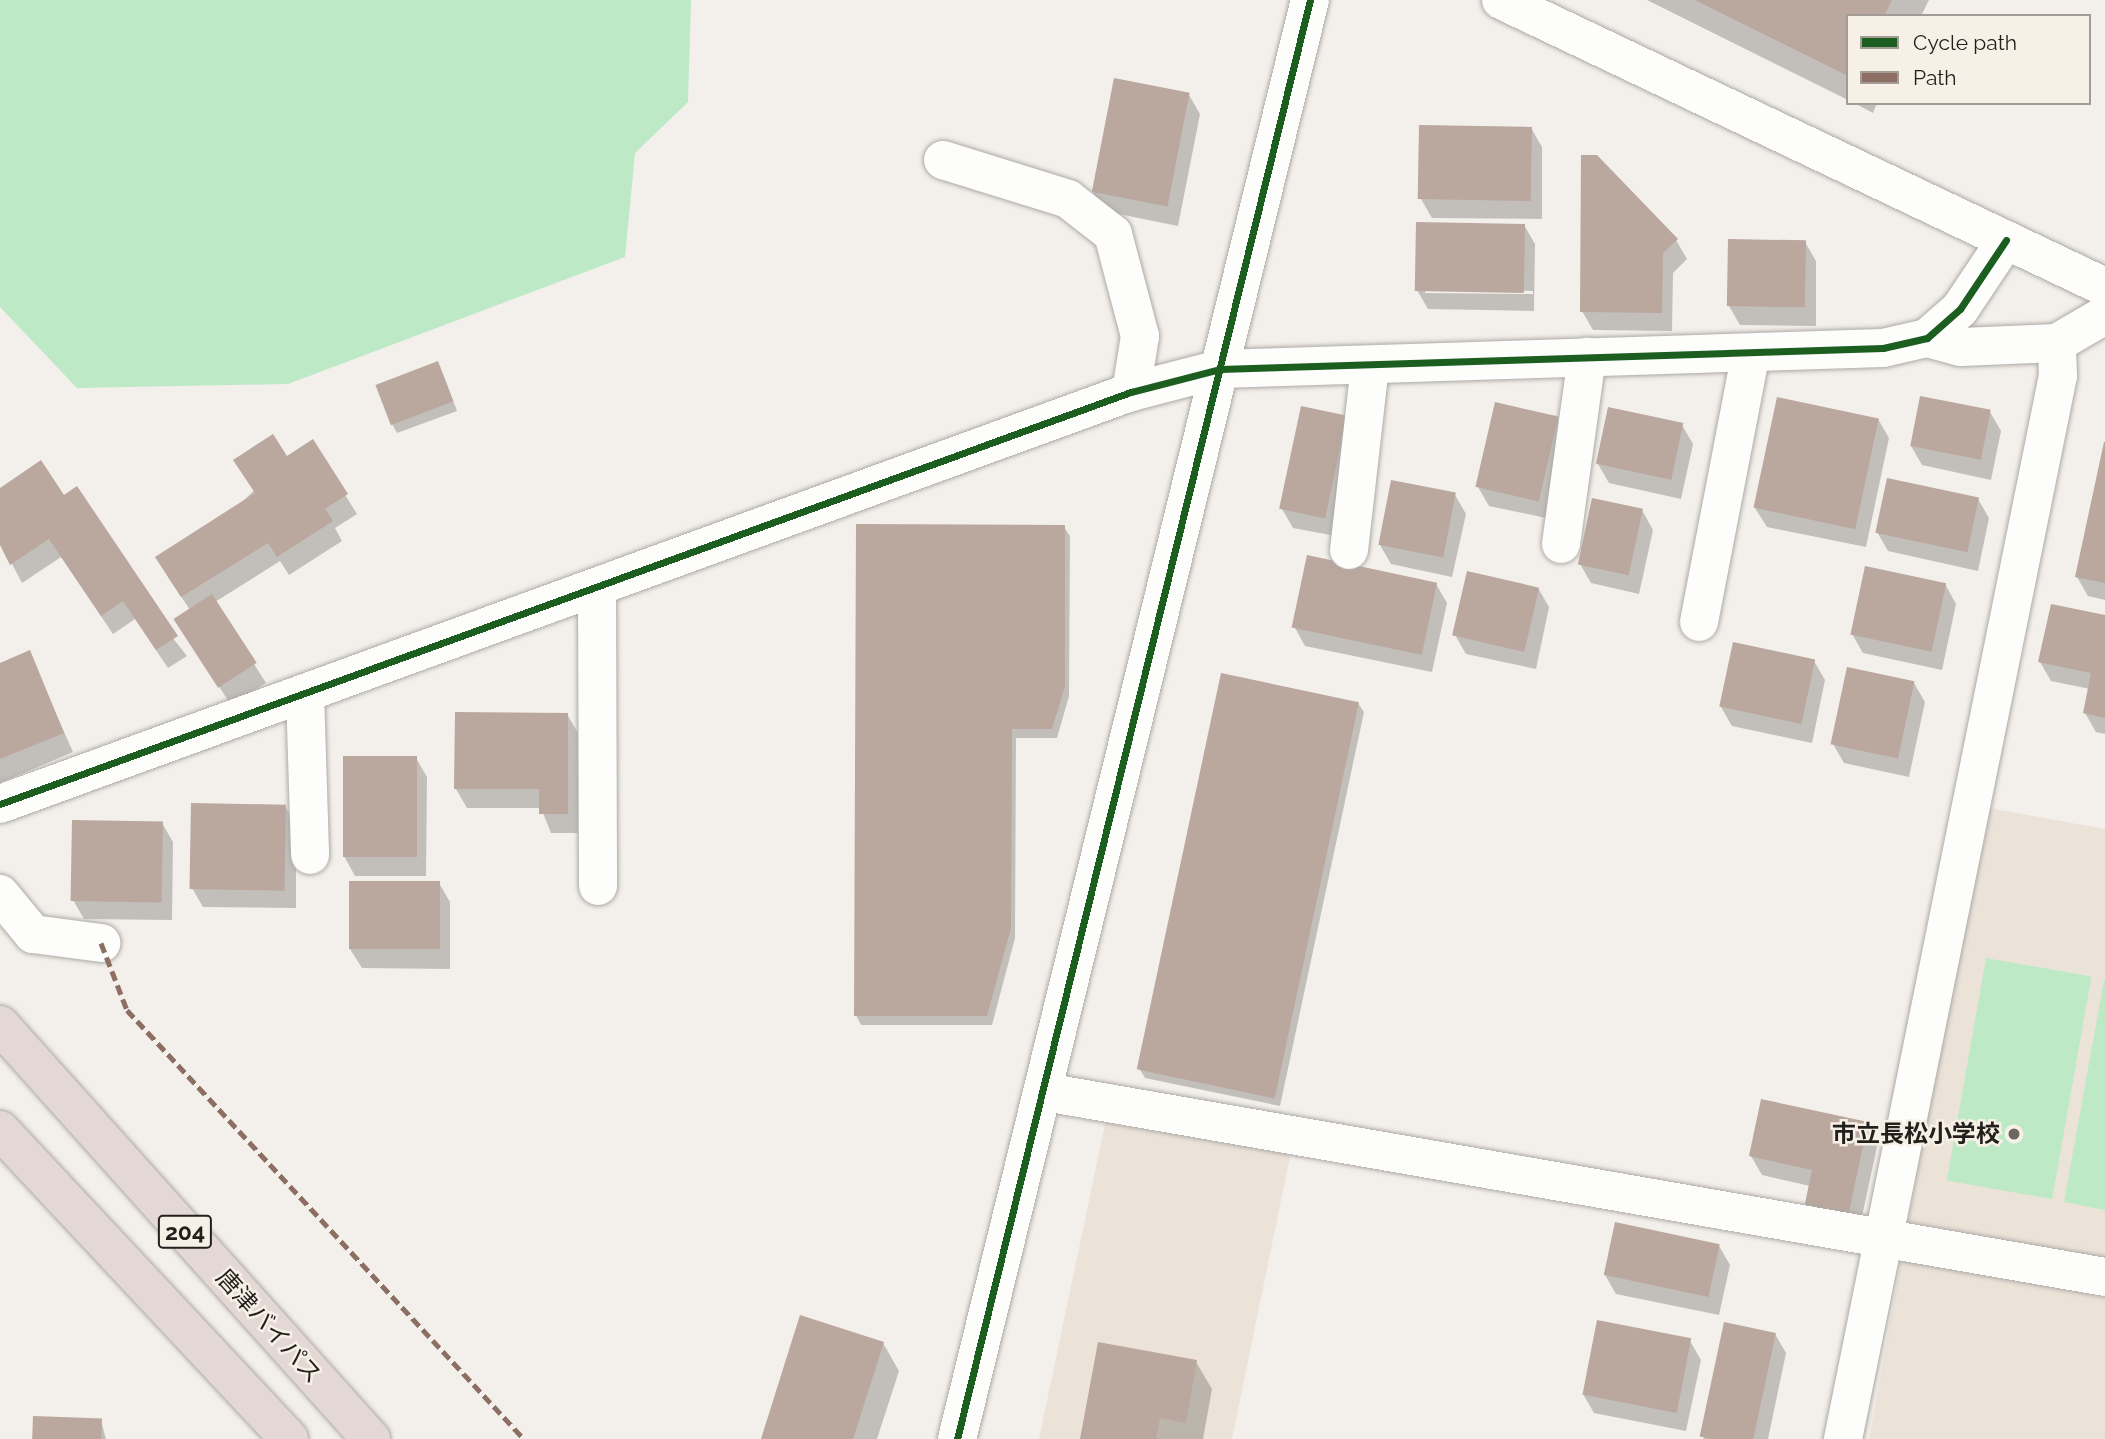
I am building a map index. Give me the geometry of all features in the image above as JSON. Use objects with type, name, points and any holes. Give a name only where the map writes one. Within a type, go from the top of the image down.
[{"type":"highway","name":"唐津バイパス","points":[[0,1025],[370,1439]]},
{"type":"highway","name":"204","points":[[0,1130],[289,1439]]},
{"type":"street","points":[[957,1439],[1045,1093],[1310,0]]},
{"type":"street","points":[[1502,0],[2105,287]]},
{"type":"street","points":[[943,160],[1068,199],[1113,234],[1140,336],[1131,392]]},
{"type":"street","points":[[1927,338],[1960,309],[2006,240]]},
{"type":"street","points":[[0,804],[1131,392],[1220,369],[1883,348],[1927,338],[1961,347],[2057,343],[2105,315]]},
{"type":"street","points":[[1843,1439],[1881,1240],[2058,376],[2057,343]]},
{"type":"street","points":[[1699,622],[1751,353]]},
{"type":"street","points":[[1561,544],[1587,357]]},
{"type":"street","points":[[1349,550],[1370,365]]},
{"type":"street","points":[[597,586],[598,886]]},
{"type":"street","points":[[305,693],[310,855]]},
{"type":"street","points":[[0,894],[33,934],[101,943]]},
{"type":"street","points":[[1045,1093],[2105,1277]]},
{"type":"shaded area","name":"市立長松小学校","points":[[1983,807],[2105,829],[2105,1439],[1869,1439]]},
{"type":"shaded area","points":[[1107,1115],[1292,1147],[1232,1439],[1039,1439]]},
{"type":"green space","points":[[0,0],[691,0],[688,102],[635,153],[625,257],[288,384],[77,388],[0,307]]},
{"type":"green space","points":[[1986,958],[2091,977],[2052,1199],[1947,1181]]},
{"type":"green space","points":[[2105,980],[2105,1210],[2064,1202]]},
{"type":"building","points":[[1695,0],[1892,0],[1885,14],[1846,14],[1846,75]]},
{"type":"building","points":[[1114,78],[1190,93],[1167,207],[1092,192]]},
{"type":"building","points":[[1419,125],[1532,127],[1531,201],[1418,199]]},
{"type":"building","points":[[1581,155],[1597,155],[1678,239],[1663,253],[1662,313],[1580,312]]},
{"type":"building","points":[[1416,222],[1525,224],[1524,293],[1415,291]]},
{"type":"building","points":[[1728,239],[1806,240],[1805,307],[1727,306]]},
{"type":"building","points":[[438,361],[453,401],[391,425],[375,385]]},
{"type":"building","points":[[1920,396],[1991,410],[1981,460],[1910,446]]},
{"type":"building","points":[[1777,397],[1879,419],[1855,529],[1754,508]]},
{"type":"building","points":[[1495,402],[1558,417],[1539,501],[1475,487]]},
{"type":"building","points":[[1301,406],[1347,416],[1325,518],[1279,509]]},
{"type":"building","points":[[1608,407],[1683,423],[1671,480],[1596,464]]},
{"type":"building","points":[[273,434],[287,456],[313,439],[348,494],[325,509],[333,521],[277,557],[268,543],[181,597],[155,557],[255,493],[233,460]]},
{"type":"building","points":[[2105,442],[2105,583],[2075,577]]},
{"type":"building","points":[[41,460],[64,495],[77,486],[178,636],[156,650],[123,601],[101,616],[49,539],[10,565],[0,545],[0,488]]},
{"type":"building","points":[[1887,478],[1979,498],[1967,552],[1875,533]]},
{"type":"building","points":[[1391,480],[1456,493],[1443,557],[1378,545]]},
{"type":"building","points":[[1592,498],[1643,509],[1629,575],[1578,565]]},
{"type":"building","points":[[856,524],[1065,525],[1065,686],[1052,729],[1012,729],[1011,928],[987,1016],[854,1016]]},
{"type":"building","points":[[1307,555],[1437,583],[1422,655],[1292,627]]},
{"type":"building","points":[[1865,566],[1946,583],[1932,652],[1850,634]]},
{"type":"building","points":[[1467,571],[1539,588],[1524,652],[1452,635]]},
{"type":"building","points":[[212,594],[257,663],[218,688],[173,619]]},
{"type":"building","points":[[2051,604],[2105,615],[2105,718],[2083,713],[2091,673],[2038,662]]},
{"type":"building","points":[[1733,642],[1815,659],[1801,724],[1719,707]]},
{"type":"building","points":[[30,650],[64,733],[0,759],[0,663]]},
{"type":"building","points":[[1847,667],[1914,681],[1898,759],[1831,744]]},
{"type":"building","points":[[1221,673],[1359,702],[1275,1098],[1137,1069]]},
{"type":"building","points":[[455,712],[568,713],[568,814],[539,814],[539,789],[454,789]]},
{"type":"building","points":[[343,756],[417,756],[417,857],[343,857]]},
{"type":"building","points":[[191,803],[286,805],[284,891],[189,889]]},
{"type":"building","points":[[72,820],[163,822],[162,903],[71,901]]},
{"type":"building","points":[[349,881],[440,881],[440,949],[349,949]]},
{"type":"building","points":[[1761,1099],[1868,1122],[1848,1217],[1804,1208],[1812,1170],[1749,1156]]},
{"type":"building","points":[[1615,1222],[1720,1244],[1708,1297],[1604,1275]]},
{"type":"building","points":[[800,1315],[884,1342],[853,1439],[761,1439]]},
{"type":"building","points":[[1597,1320],[1691,1338],[1677,1413],[1582,1395]]},
{"type":"building","points":[[1724,1322],[1776,1333],[1753,1439],[1700,1436]]},
{"type":"building","points":[[1098,1342],[1197,1360],[1186,1423],[1160,1418],[1156,1439],[1080,1439]]},
{"type":"building","points":[[33,1416],[102,1418],[101,1439],[32,1439]]},
{"type":"marked path","points":[[101,943],[127,1010],[524,1439]]},
{"type":"cycle path","points":[[957,1439],[1310,0]]},
{"type":"cycle path","points":[[0,804],[1131,392],[1220,369],[1883,348],[1927,338],[1960,309],[2006,240]]},
{"type":"place","name":"市立長松小学校","points":[[2014,1134]]}]
